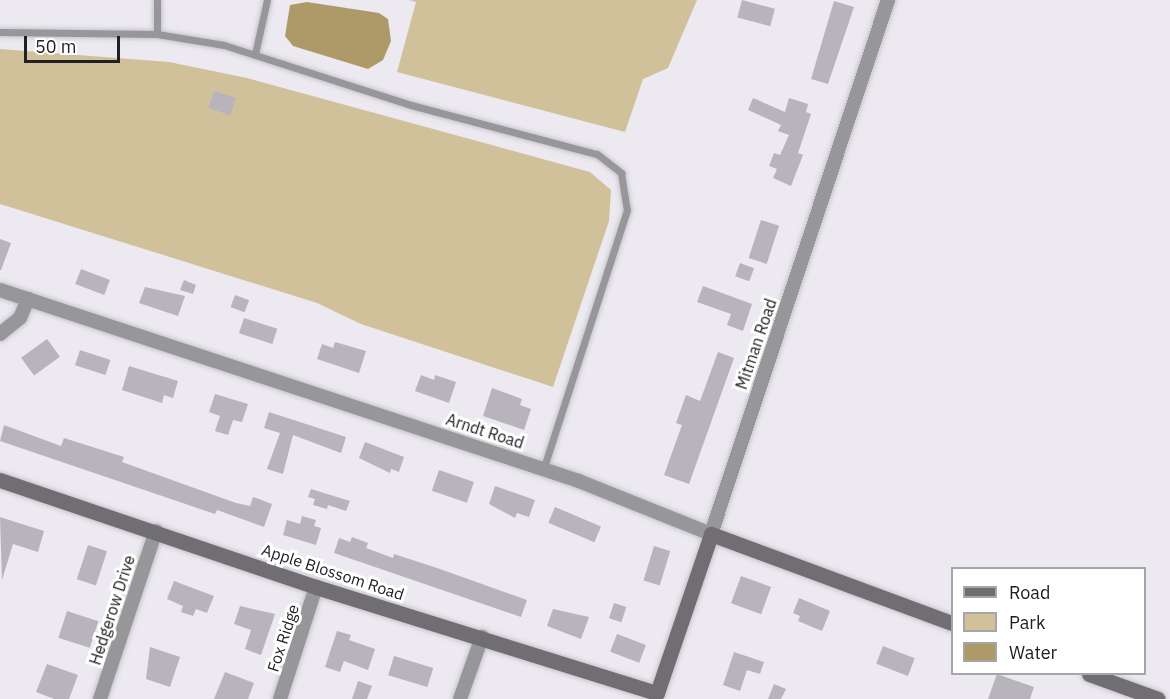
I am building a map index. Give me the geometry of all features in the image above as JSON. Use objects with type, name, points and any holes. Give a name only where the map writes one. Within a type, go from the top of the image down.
[{"type":"street","name":"Mitman Road","points":[[656,696],[888,0]]},
{"type":"street","name":"Arndt Road","points":[[0,290],[543,470],[951,623]]},
{"type":"street","points":[[0,334],[20,318],[28,299]]},
{"type":"street","name":"Apple Blossom Road","points":[[0,480],[316,587],[482,637],[656,696]]},
{"type":"street","name":"Hedgerow Drive","points":[[100,699],[156,531]]},
{"type":"street","name":"Fox Ridge","points":[[280,699],[316,587]]},
{"type":"street","points":[[460,699],[482,637]]},
{"type":"street","points":[[1092,675],[1158,699]]},
{"type":"lane","points":[[157,0],[157,34]]},
{"type":"lane","points":[[255,54],[267,0]]},
{"type":"lane","points":[[0,32],[157,34],[255,54],[411,105],[597,154],[621,173],[627,210],[543,470]]},
{"type":"green space","points":[[409,0],[697,0],[668,68],[643,79],[625,132],[397,72],[416,2]]},
{"type":"green space","points":[[0,49],[169,62],[247,78],[590,172],[611,190],[609,221],[553,387],[361,324],[317,303],[0,204]]},
{"type":"water","points":[[307,2],[379,13],[388,19],[391,41],[383,60],[368,69],[293,46],[285,36],[290,5]]},
{"type":"building","points":[[742,0],[775,9],[770,26],[737,17]]},
{"type":"building","points":[[834,1],[854,7],[828,84],[811,79]]},
{"type":"building","points":[[214,91],[236,98],[230,115],[208,108]]},
{"type":"building","points":[[753,98],[785,112],[789,98],[808,104],[806,112],[811,114],[798,153],[803,155],[791,186],[773,178],[777,169],[769,166],[774,153],[780,155],[789,135],[778,131],[781,125],[748,110]]},
{"type":"building","points":[[761,220],[779,226],[767,264],[749,258]]},
{"type":"building","points":[[0,239],[11,243],[1,270],[0,270]]},
{"type":"building","points":[[740,263],[754,268],[749,281],[735,276]]},
{"type":"building","points":[[81,269],[110,280],[104,295],[75,284]]},
{"type":"building","points":[[184,280],[196,285],[193,294],[180,290]]},
{"type":"building","points":[[703,286],[752,304],[743,331],[727,325],[731,314],[697,302]]},
{"type":"building","points":[[145,287],[185,296],[178,316],[139,303]]},
{"type":"building","points":[[235,295],[249,300],[245,312],[231,307]]},
{"type":"building","points":[[244,318],[277,329],[272,344],[239,333]]},
{"type":"building","points":[[47,339],[60,357],[34,376],[21,358]]},
{"type":"building","points":[[335,342],[366,351],[359,373],[317,359],[322,344],[333,348]]},
{"type":"building","points":[[80,350],[110,360],[105,375],[75,365]]},
{"type":"building","points":[[718,352],[734,358],[689,484],[664,475],[682,425],[676,423],[686,395],[700,401]]},
{"type":"building","points":[[129,366],[178,381],[173,398],[164,395],[162,403],[122,390]]},
{"type":"building","points":[[421,375],[434,380],[435,375],[456,382],[449,403],[415,391]]},
{"type":"building","points":[[492,388],[522,399],[520,405],[531,409],[524,430],[483,416]]},
{"type":"building","points":[[215,394],[248,404],[242,422],[233,420],[228,435],[215,431],[220,416],[209,412]]},
{"type":"building","points":[[269,412],[346,437],[341,453],[293,435],[283,474],[267,469],[280,433],[264,428]]},
{"type":"building","points":[[4,425],[61,446],[64,438],[124,457],[122,462],[236,503],[250,506],[253,497],[272,504],[264,527],[217,510],[215,514],[0,441]]},
{"type":"building","points":[[365,442],[404,457],[399,472],[391,469],[390,473],[359,458]]},
{"type":"building","points":[[439,470],[474,482],[467,503],[432,491]]},
{"type":"building","points":[[495,486],[535,500],[529,517],[517,513],[515,518],[489,504]]},
{"type":"building","points":[[311,489],[350,501],[346,511],[328,505],[327,509],[313,505],[315,499],[308,497]]},
{"type":"building","points":[[555,507],[601,527],[594,542],[548,523]]},
{"type":"building","points":[[302,516],[316,520],[314,526],[321,528],[316,545],[283,535],[287,520],[300,524]]},
{"type":"building","points":[[0,517],[44,531],[38,552],[13,544],[2,580]]},
{"type":"building","points":[[352,537],[368,543],[366,548],[393,558],[394,554],[527,600],[521,617],[334,553],[339,538],[350,542]]},
{"type":"building","points":[[88,545],[107,551],[96,585],[77,579]]},
{"type":"building","points":[[654,546],[670,551],[660,585],[643,580]]},
{"type":"building","points":[[741,576],[771,587],[761,614],[731,603]]},
{"type":"building","points":[[174,581],[214,596],[207,613],[196,609],[193,616],[181,612],[183,606],[167,599]]},
{"type":"building","points":[[799,598],[830,611],[822,631],[798,621],[800,616],[793,613]]},
{"type":"building","points":[[614,603],[626,607],[621,622],[609,618]]},
{"type":"building","points":[[240,606],[275,614],[261,655],[245,649],[251,630],[234,624]]},
{"type":"building","points":[[553,609],[589,617],[581,639],[547,626]]},
{"type":"building","points":[[67,611],[98,621],[90,648],[58,638]]},
{"type":"building","points":[[337,631],[351,635],[349,640],[375,649],[368,670],[344,661],[340,672],[325,667]]},
{"type":"building","points":[[617,634],[646,645],[639,663],[610,652]]},
{"type":"building","points":[[883,646],[915,658],[908,676],[876,664]]},
{"type":"building","points":[[150,647],[180,657],[170,687],[146,679]]},
{"type":"building","points":[[734,652],[764,662],[760,674],[747,670],[740,691],[723,685]]},
{"type":"building","points":[[394,656],[433,668],[427,687],[388,675]]},
{"type":"building","points":[[47,664],[78,675],[69,699],[54,699],[36,692]]},
{"type":"building","points":[[225,672],[254,683],[248,699],[214,699]]},
{"type":"building","points":[[997,675],[1034,687],[1030,699],[988,699]]},
{"type":"building","points":[[358,681],[372,686],[367,699],[352,699]]},
{"type":"building","points":[[774,684],[786,689],[781,699],[768,699]]}]
